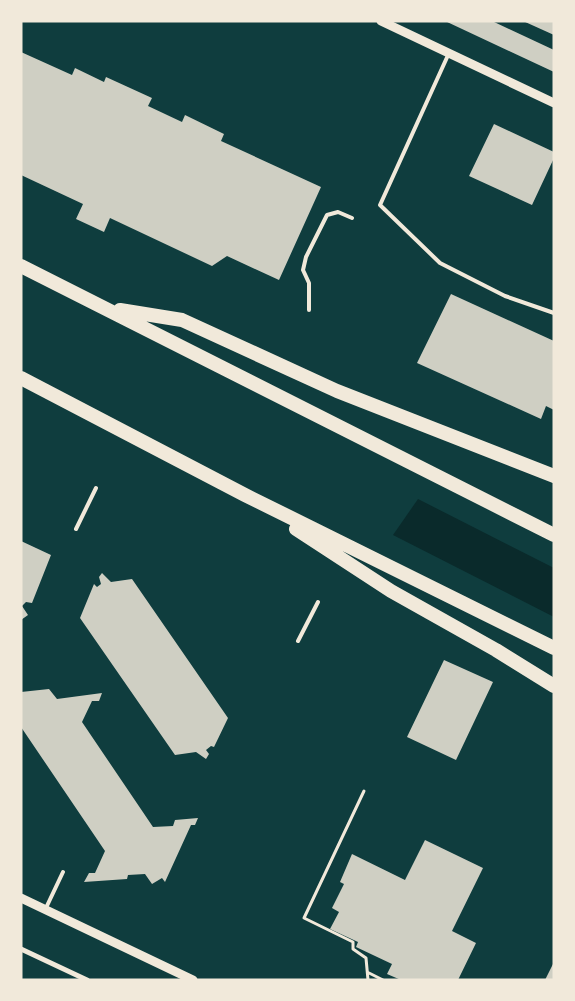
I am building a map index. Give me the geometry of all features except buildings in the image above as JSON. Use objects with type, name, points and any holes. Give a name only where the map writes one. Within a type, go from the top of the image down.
[{"type":"highway","points":[[21,266],[554,535]]},
{"type":"highway","points":[[107,308],[182,320],[337,391],[554,476]]},
{"type":"highway","points":[[21,378],[245,495],[554,648]]},
{"type":"highway","points":[[245,495],[391,591],[496,650],[554,686]]},
{"type":"street","points":[[381,21],[554,103]]},
{"type":"street","points":[[21,898],[193,980]]},
{"type":"street","points":[[21,949],[86,980]]},
{"type":"lane","points":[[449,53],[380,205],[440,263],[505,296],[554,313]]},
{"type":"lane","points":[[309,310],[309,284],[303,270],[310,249],[327,215],[338,212],[352,218]]},
{"type":"lane","points":[[76,529],[96,488]]},
{"type":"lane","points":[[298,641],[318,602]]},
{"type":"lane","points":[[45,910],[63,872]]},
{"type":"path","points":[[364,791],[304,918],[353,942],[353,948],[366,958],[369,973],[368,980]]},
{"type":"path","points":[[369,973],[383,980]]},
{"type":"water","points":[[418,499],[554,568],[554,617],[393,535]]}]
